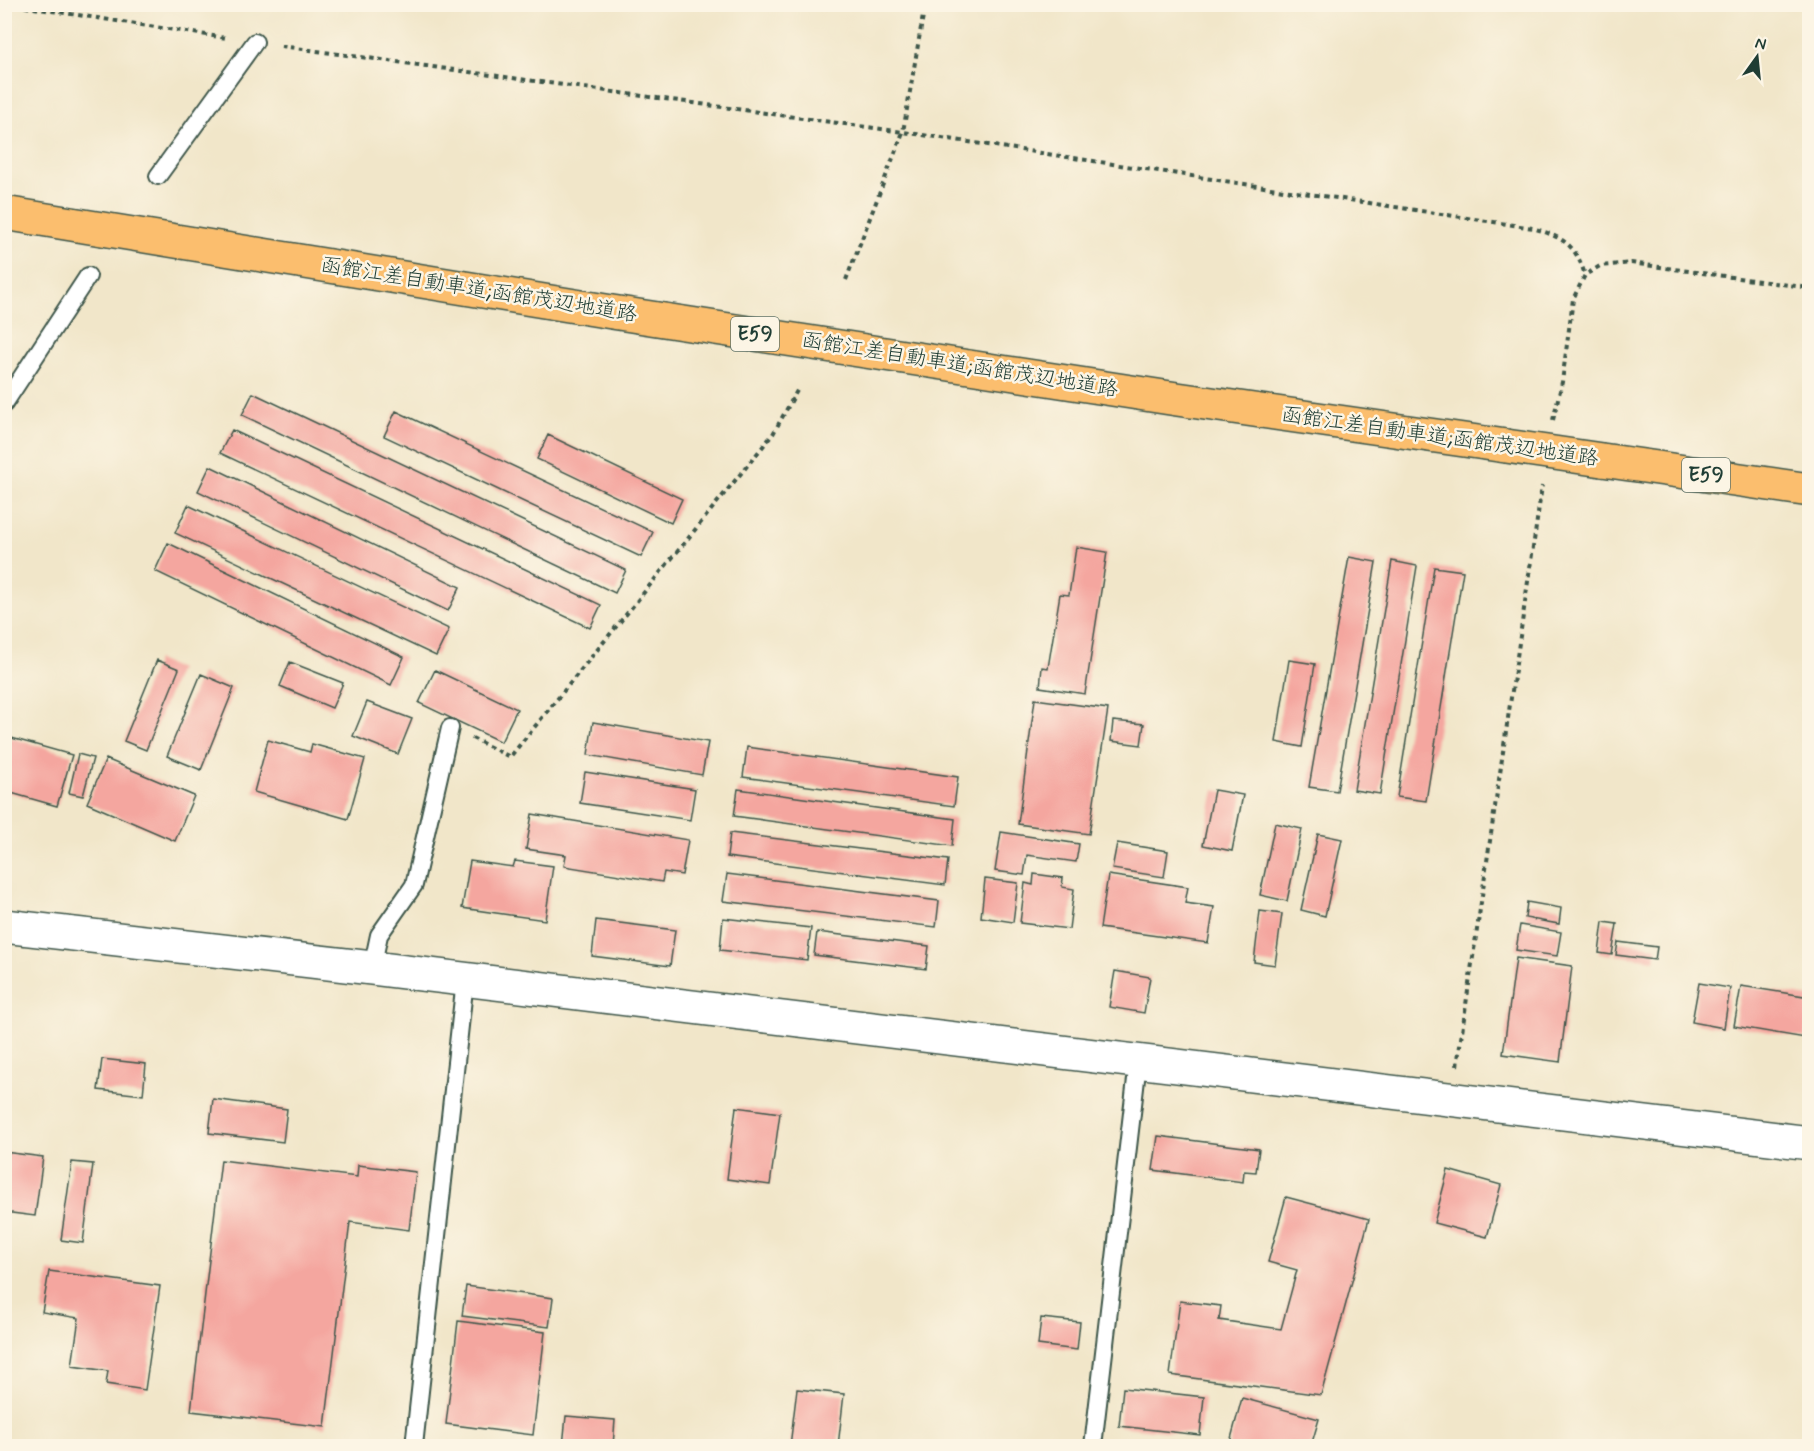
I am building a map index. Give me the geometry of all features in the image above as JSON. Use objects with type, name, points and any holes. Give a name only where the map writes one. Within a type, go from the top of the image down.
[{"type":"highway","name":"函館江差自動車道;函館茂辺地道路","points":[[4,213],[647,317],[1177,399],[1809,490]]},
{"type":"street","points":[[4,926],[372,968],[1809,1143]]},
{"type":"lane","points":[[159,176],[255,42]]},
{"type":"lane","points":[[4,404],[88,276]]},
{"type":"lane","points":[[372,968],[379,935],[414,885],[450,728]]},
{"type":"lane","points":[[414,1446],[465,980]]},
{"type":"lane","points":[[1093,1446],[1138,1062]]},
{"type":"path","points":[[7,4],[255,42],[903,132],[1533,228],[1569,245],[1579,256],[1586,275]]},
{"type":"path","points":[[846,280],[903,132],[925,4]]},
{"type":"path","points":[[1551,427],[1562,382],[1573,299],[1586,275],[1600,266],[1631,262],[1809,288]]},
{"type":"path","points":[[450,728],[510,757],[773,434],[799,387]]},
{"type":"path","points":[[1452,1100],[1542,486]]},
{"type":"building","points":[[253,393],[626,570],[615,593],[242,415]]},
{"type":"building","points":[[396,411],[653,532],[641,557],[384,436]]},
{"type":"building","points":[[232,430],[601,605],[590,628],[220,453]]},
{"type":"building","points":[[548,435],[682,499],[671,523],[537,459]]},
{"type":"building","points":[[210,466],[460,587],[448,611],[198,491]]},
{"type":"building","points":[[188,505],[449,629],[436,656],[175,533]]},
{"type":"building","points":[[168,543],[404,657],[391,685],[155,571]]},
{"type":"building","points":[[1076,547],[1107,552],[1085,694],[1040,687],[1042,667],[1048,668],[1060,594],[1069,595]]},
{"type":"building","points":[[1349,557],[1376,562],[1337,791],[1309,787]]},
{"type":"building","points":[[1392,561],[1417,566],[1380,794],[1354,790]]},
{"type":"building","points":[[1434,567],[1463,571],[1426,801],[1397,797]]},
{"type":"building","points":[[157,660],[179,669],[146,750],[124,741]]},
{"type":"building","points":[[1289,660],[1315,664],[1302,747],[1276,742]]},
{"type":"building","points":[[290,662],[343,683],[332,708],[280,686]]},
{"type":"building","points":[[435,670],[517,709],[501,742],[419,703]]},
{"type":"building","points":[[201,674],[234,688],[201,770],[167,756]]},
{"type":"building","points":[[1035,699],[1108,709],[1089,834],[1018,824]]},
{"type":"building","points":[[367,702],[412,719],[398,754],[353,736]]},
{"type":"building","points":[[1113,721],[1144,724],[1141,745],[1111,741]]},
{"type":"building","points":[[593,722],[708,742],[702,775],[588,755]]},
{"type":"building","points":[[8,737],[72,755],[57,806],[4,791],[4,751]]},
{"type":"building","points":[[268,740],[310,752],[312,744],[365,759],[348,819],[254,792]]},
{"type":"building","points":[[747,747],[958,777],[954,806],[743,777]]},
{"type":"building","points":[[78,754],[93,758],[83,796],[69,793]]},
{"type":"building","points":[[106,759],[194,796],[175,841],[87,803]]},
{"type":"building","points":[[585,772],[695,789],[690,820],[580,803]]},
{"type":"building","points":[[738,789],[955,819],[952,846],[734,816]]},
{"type":"building","points":[[1214,790],[1243,795],[1232,851],[1203,845]]},
{"type":"building","points":[[532,814],[688,840],[682,875],[664,872],[662,882],[564,866],[566,855],[526,849]]},
{"type":"building","points":[[1275,823],[1302,829],[1287,901],[1260,895]]},
{"type":"building","points":[[1001,832],[1079,844],[1076,862],[1027,855],[1024,875],[995,871]]},
{"type":"building","points":[[730,833],[948,860],[945,885],[727,857]]},
{"type":"building","points":[[1318,834],[1342,839],[1325,916],[1301,910]]},
{"type":"building","points":[[1117,843],[1168,851],[1164,877],[1112,869]]},
{"type":"building","points":[[470,861],[513,867],[515,861],[553,866],[545,920],[462,908]]},
{"type":"building","points":[[727,874],[939,901],[936,927],[723,901]]},
{"type":"building","points":[[1034,874],[1063,878],[1062,887],[1074,889],[1069,929],[1020,923],[1025,883],[1033,885]]},
{"type":"building","points":[[1108,875],[1188,887],[1185,903],[1214,907],[1208,943],[1100,928]]},
{"type":"building","points":[[985,879],[1018,883],[1013,922],[981,917]]},
{"type":"building","points":[[1527,902],[1561,908],[1559,924],[1525,918]]},
{"type":"building","points":[[1260,911],[1282,914],[1275,965],[1254,962]]},
{"type":"building","points":[[723,918],[811,928],[807,960],[720,950]]},
{"type":"building","points":[[596,920],[675,930],[670,966],[592,956]]},
{"type":"building","points":[[1603,922],[1617,924],[1612,955],[1599,953]]},
{"type":"building","points":[[1520,925],[1561,932],[1557,956],[1516,950]]},
{"type":"building","points":[[817,932],[929,946],[926,969],[814,955]]},
{"type":"building","points":[[1618,942],[1657,947],[1655,960],[1616,955]]},
{"type":"building","points":[[1516,958],[1572,966],[1560,1062],[1503,1054]]},
{"type":"building","points":[[1115,971],[1150,977],[1144,1013],[1109,1007]]},
{"type":"building","points":[[1699,983],[1730,988],[1724,1028],[1692,1022]]},
{"type":"building","points":[[1741,986],[1810,997],[1805,1038],[1734,1026]]},
{"type":"building","points":[[102,1059],[146,1064],[143,1095],[98,1090]]},
{"type":"building","points":[[213,1099],[287,1109],[283,1142],[209,1133]]},
{"type":"building","points":[[736,1107],[780,1113],[770,1185],[727,1179]]},
{"type":"building","points":[[1158,1136],[1259,1149],[1256,1172],[1244,1171],[1243,1182],[1153,1170]]},
{"type":"building","points":[[4,1152],[43,1157],[35,1216],[4,1212]]},
{"type":"building","points":[[221,1160],[357,1177],[358,1165],[416,1172],[409,1230],[350,1222],[325,1427],[191,1411]]},
{"type":"building","points":[[72,1162],[93,1164],[83,1243],[61,1240]]},
{"type":"building","points":[[1448,1170],[1501,1185],[1487,1237],[1434,1223]]},
{"type":"building","points":[[1286,1197],[1369,1219],[1321,1395],[1170,1375],[1180,1301],[1221,1306],[1219,1320],[1281,1329],[1297,1270],[1268,1262]]},
{"type":"building","points":[[49,1271],[160,1286],[145,1390],[106,1384],[108,1371],[72,1366],[79,1318],[42,1312]]},
{"type":"building","points":[[466,1286],[553,1298],[549,1327],[462,1316]]},
{"type":"building","points":[[1041,1318],[1080,1322],[1077,1350],[1038,1345]]},
{"type":"building","points":[[458,1321],[545,1332],[533,1435],[446,1424]]},
{"type":"building","points":[[1123,1388],[1204,1397],[1200,1435],[1119,1426]]},
{"type":"building","points":[[797,1389],[844,1394],[838,1446],[790,1446]]},
{"type":"building","points":[[1242,1398],[1319,1419],[1311,1446],[1229,1446]]},
{"type":"building","points":[[566,1416],[615,1420],[613,1446],[563,1446]]}]
